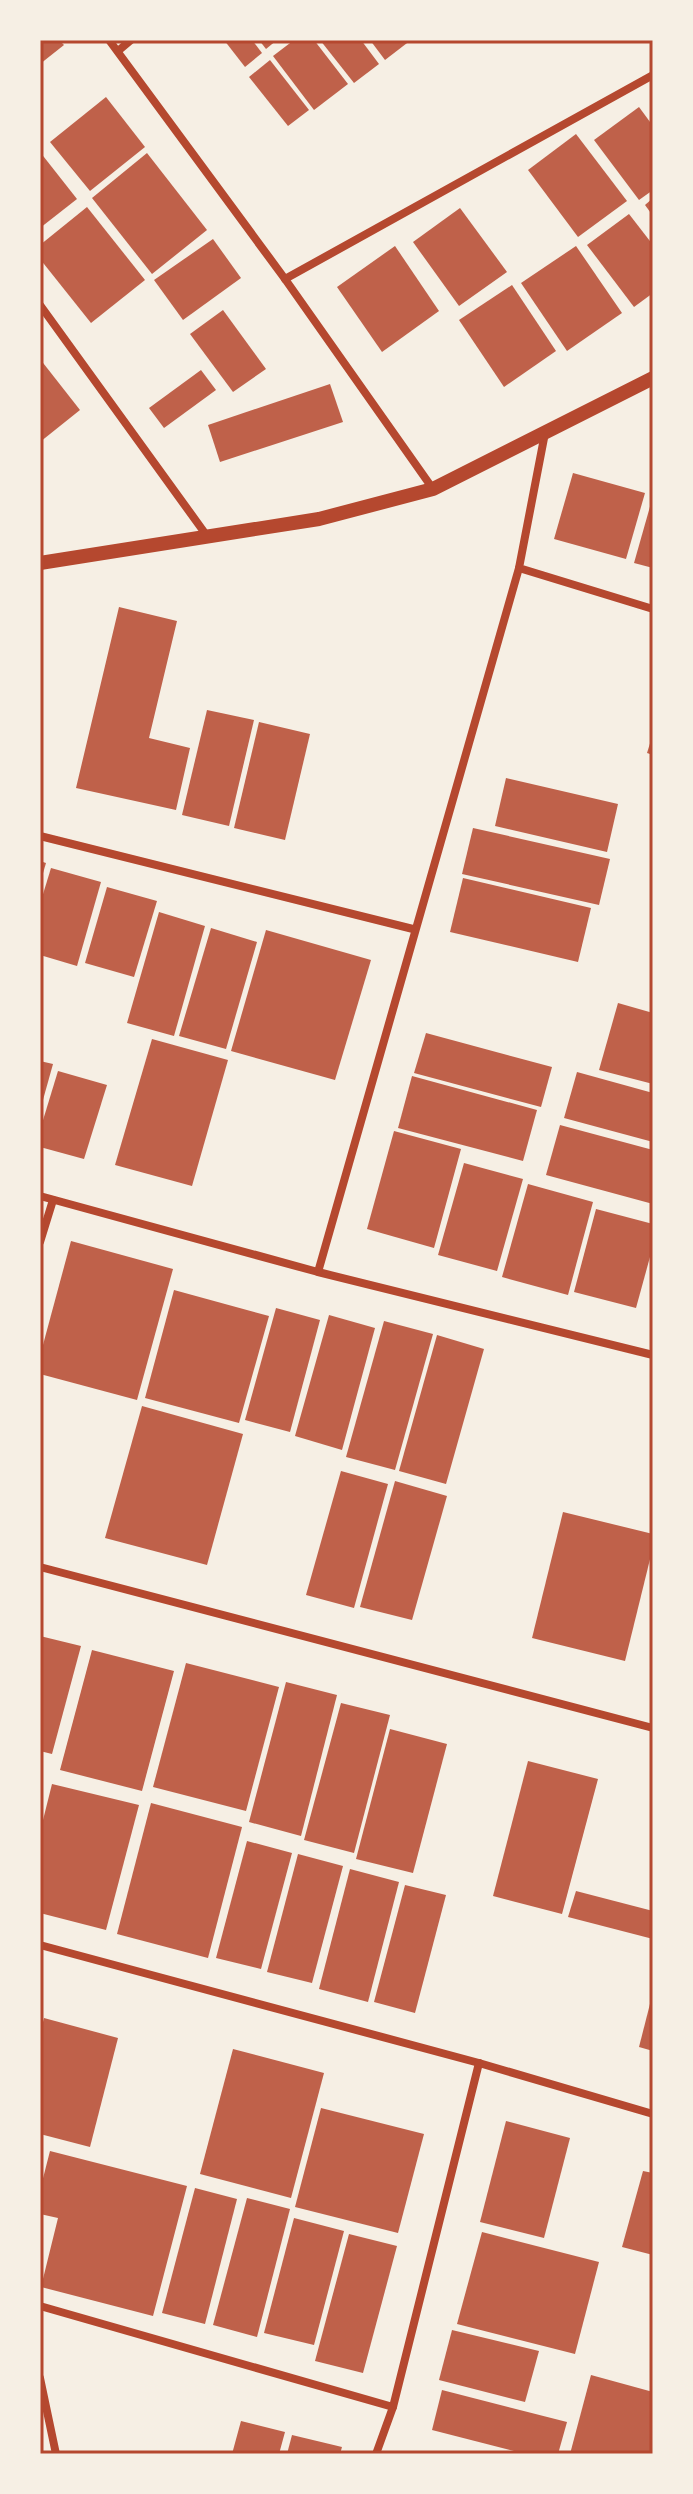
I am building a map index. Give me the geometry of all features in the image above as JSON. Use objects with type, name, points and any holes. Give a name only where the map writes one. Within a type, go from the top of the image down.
[{"type":"street","points":[[109,40],[285,279],[433,489]]},
{"type":"street","points":[[118,51],[131,40]]},
{"type":"street","points":[[285,279],[653,75]]},
{"type":"street","points":[[40,305],[207,536]]},
{"type":"street","points":[[40,563],[319,519],[433,489],[653,378]]},
{"type":"street","points":[[318,1272],[413,929],[519,568],[545,433]]},
{"type":"street","points":[[519,568],[653,609]]},
{"type":"street","points":[[40,836],[413,929]]},
{"type":"street","points":[[40,1196],[318,1272],[653,1355]]},
{"type":"street","points":[[40,1242],[53,1200]]},
{"type":"street","points":[[40,1567],[653,1728]]},
{"type":"street","points":[[40,1945],[479,2063],[653,2114]]},
{"type":"street","points":[[376,2454],[393,2407],[479,2063]]},
{"type":"street","points":[[40,2306],[393,2407]]},
{"type":"street","points":[[40,2378],[56,2454]]},
{"type":"building","points":[[40,40],[59,40],[64,45],[40,64]]},
{"type":"building","points":[[224,40],[252,40],[262,53],[245,67]]},
{"type":"building","points":[[259,40],[277,40],[266,49]]},
{"type":"building","points":[[294,40],[314,40],[348,84],[314,110],[273,56]]},
{"type":"building","points":[[320,40],[361,40],[379,64],[354,83]]},
{"type":"building","points":[[370,40],[411,40],[385,60]]},
{"type":"building","points":[[270,60],[309,110],[288,126],[249,77]]},
{"type":"building","points":[[106,97],[145,147],[90,191],[50,142]]},
{"type":"building","points":[[639,107],[653,126],[653,190],[639,200],[594,140]]},
{"type":"building","points":[[576,134],[627,201],[578,237],[528,170]]},
{"type":"building","points":[[40,152],[77,199],[40,228]]},
{"type":"building","points":[[147,153],[207,230],[152,274],[92,198]]},
{"type":"building","points":[[653,198],[653,216],[645,205]]},
{"type":"building","points":[[87,207],[145,280],[91,323],[40,259],[40,245]]},
{"type":"building","points":[[460,208],[507,272],[459,306],[413,242]]},
{"type":"building","points":[[629,214],[653,245],[653,293],[634,307],[587,245]]},
{"type":"building","points":[[213,239],[241,278],[183,320],[154,280]]},
{"type":"building","points":[[395,246],[439,311],[382,352],[337,287]]},
{"type":"building","points":[[576,246],[622,313],[567,351],[521,283]]},
{"type":"building","points":[[512,285],[556,351],[504,387],[459,320]]},
{"type":"building","points":[[223,310],[266,369],[233,392],[190,334]]},
{"type":"building","points":[[40,359],[80,410],[40,442]]},
{"type":"building","points":[[201,370],[216,390],[164,428],[149,408]]},
{"type":"building","points":[[330,384],[343,422],[220,462],[208,425]]},
{"type":"building","points":[[573,473],[645,493],[626,559],[554,539]]},
{"type":"building","points":[[653,496],[653,568],[634,563]]},
{"type":"building","points":[[119,607],[177,621],[149,738],[190,748],[176,810],[76,788]]},
{"type":"building","points":[[207,710],[254,720],[229,826],[182,815]]},
{"type":"building","points":[[259,722],[310,734],[285,840],[234,828]]},
{"type":"building","points":[[653,734],[653,755],[647,753]]},
{"type":"building","points":[[506,778],[618,804],[607,852],[495,826]]},
{"type":"building","points":[[473,828],[610,859],[599,905],[462,874]]},
{"type":"building","points":[[40,861],[46,863],[41,880],[40,880]]},
{"type":"building","points":[[51,868],[101,882],[77,966],[40,955],[40,904]]},
{"type":"building","points":[[463,878],[591,908],[578,962],[450,932]]},
{"type":"building","points":[[107,887],[157,901],[134,977],[85,963]]},
{"type":"building","points":[[159,912],[205,926],[174,1036],[127,1023]]},
{"type":"building","points":[[211,928],[257,942],[226,1049],[179,1036]]},
{"type":"building","points":[[266,930],[371,960],[335,1080],[231,1051]]},
{"type":"building","points":[[618,1003],[653,1013],[653,1084],[599,1070]]},
{"type":"building","points":[[426,1033],[552,1067],[541,1107],[414,1073]]},
{"type":"building","points":[[152,1039],[228,1060],[192,1186],[115,1165]]},
{"type":"building","points":[[40,1061],[53,1064],[41,1107],[40,1107]]},
{"type":"building","points":[[58,1071],[107,1085],[84,1159],[40,1147],[40,1130]]},
{"type":"building","points":[[577,1072],[653,1093],[653,1142],[564,1118]]},
{"type":"building","points":[[412,1076],[537,1110],[523,1161],[398,1128]]},
{"type":"building","points":[[560,1125],[653,1150],[653,1204],[546,1175]]},
{"type":"building","points":[[394,1131],[461,1149],[434,1248],[367,1229]]},
{"type":"building","points":[[464,1163],[523,1179],[497,1271],[438,1255]]},
{"type":"building","points":[[528,1184],[593,1202],[568,1295],[502,1277]]},
{"type":"building","points":[[596,1209],[653,1224],[653,1246],[636,1308],[574,1292]]},
{"type":"building","points":[[71,1241],[173,1269],[137,1400],[40,1374],[40,1356]]},
{"type":"building","points":[[174,1290],[269,1316],[239,1423],[145,1398]]},
{"type":"building","points":[[276,1308],[320,1320],[290,1432],[245,1420]]},
{"type":"building","points":[[329,1315],[375,1328],[342,1450],[295,1436]]},
{"type":"building","points":[[384,1321],[433,1334],[395,1470],[346,1457]]},
{"type":"building","points":[[437,1335],[484,1349],[446,1484],[399,1471]]},
{"type":"building","points":[[142,1406],[243,1434],[207,1565],[105,1538]]},
{"type":"building","points":[[341,1471],[388,1484],[354,1608],[306,1595]]},
{"type":"building","points":[[395,1481],[447,1496],[412,1620],[360,1607]]},
{"type":"building","points":[[563,1512],[653,1534],[653,1547],[625,1661],[532,1638]]},
{"type":"building","points":[[40,1636],[81,1646],[52,1754],[40,1751]]},
{"type":"building","points":[[92,1650],[174,1671],[142,1791],[60,1770]]},
{"type":"building","points":[[186,1663],[279,1687],[246,1811],[153,1787]]},
{"type":"building","points":[[286,1682],[337,1695],[301,1836],[249,1822]]},
{"type":"building","points":[[341,1703],[390,1715],[354,1853],[304,1840]]},
{"type":"building","points":[[390,1729],[447,1744],[413,1873],[356,1859]]},
{"type":"building","points":[[528,1761],[598,1779],[562,1914],[493,1896]]},
{"type":"building","points":[[52,1784],[139,1805],[106,1930],[40,1913],[40,1832]]},
{"type":"building","points":[[151,1803],[242,1827],[208,1958],[117,1934]]},
{"type":"building","points":[[247,1841],[292,1853],[261,1969],[216,1958]]},
{"type":"building","points":[[298,1854],[343,1866],[312,1983],[267,1972]]},
{"type":"building","points":[[350,1869],[399,1882],[368,2002],[319,1989]]},
{"type":"building","points":[[405,1885],[446,1895],[415,2013],[374,2002]]},
{"type":"building","points":[[576,1891],[653,1911],[653,1939],[568,1917]]},
{"type":"building","points":[[653,1996],[653,2051],[639,2047]]},
{"type":"building","points":[[44,2018],[118,2038],[90,2147],[40,2134],[40,2034]]},
{"type":"building","points":[[233,2049],[324,2073],[291,2198],[200,2174]]},
{"type":"building","points":[[321,2108],[424,2134],[398,2233],[295,2207]]},
{"type":"building","points":[[506,2121],[570,2138],[544,2238],[480,2222]]},
{"type":"building","points":[[50,2151],[187,2186],[153,2316],[41,2287],[58,2218],[40,2214],[40,2190]]},
{"type":"building","points":[[643,2171],[653,2173],[653,2255],[622,2247]]},
{"type":"building","points":[[195,2188],[237,2199],[205,2324],[162,2313]]},
{"type":"building","points":[[247,2198],[290,2209],[257,2337],[213,2325]]},
{"type":"building","points":[[294,2218],[344,2231],[314,2345],[264,2333]]},
{"type":"building","points":[[482,2232],[599,2262],[575,2354],[457,2324]]},
{"type":"building","points":[[349,2234],[397,2246],[363,2373],[315,2361]]},
{"type":"building","points":[[452,2330],[539,2351],[525,2402],[439,2380]]},
{"type":"building","points":[[591,2375],[653,2392],[653,2454],[570,2454]]},
{"type":"building","points":[[442,2390],[567,2422],[558,2454],[526,2454],[432,2430]]},
{"type":"building","points":[[241,2421],[285,2432],[279,2454],[232,2454]]},
{"type":"building","points":[[292,2435],[342,2447],[340,2454],[287,2454]]}]
